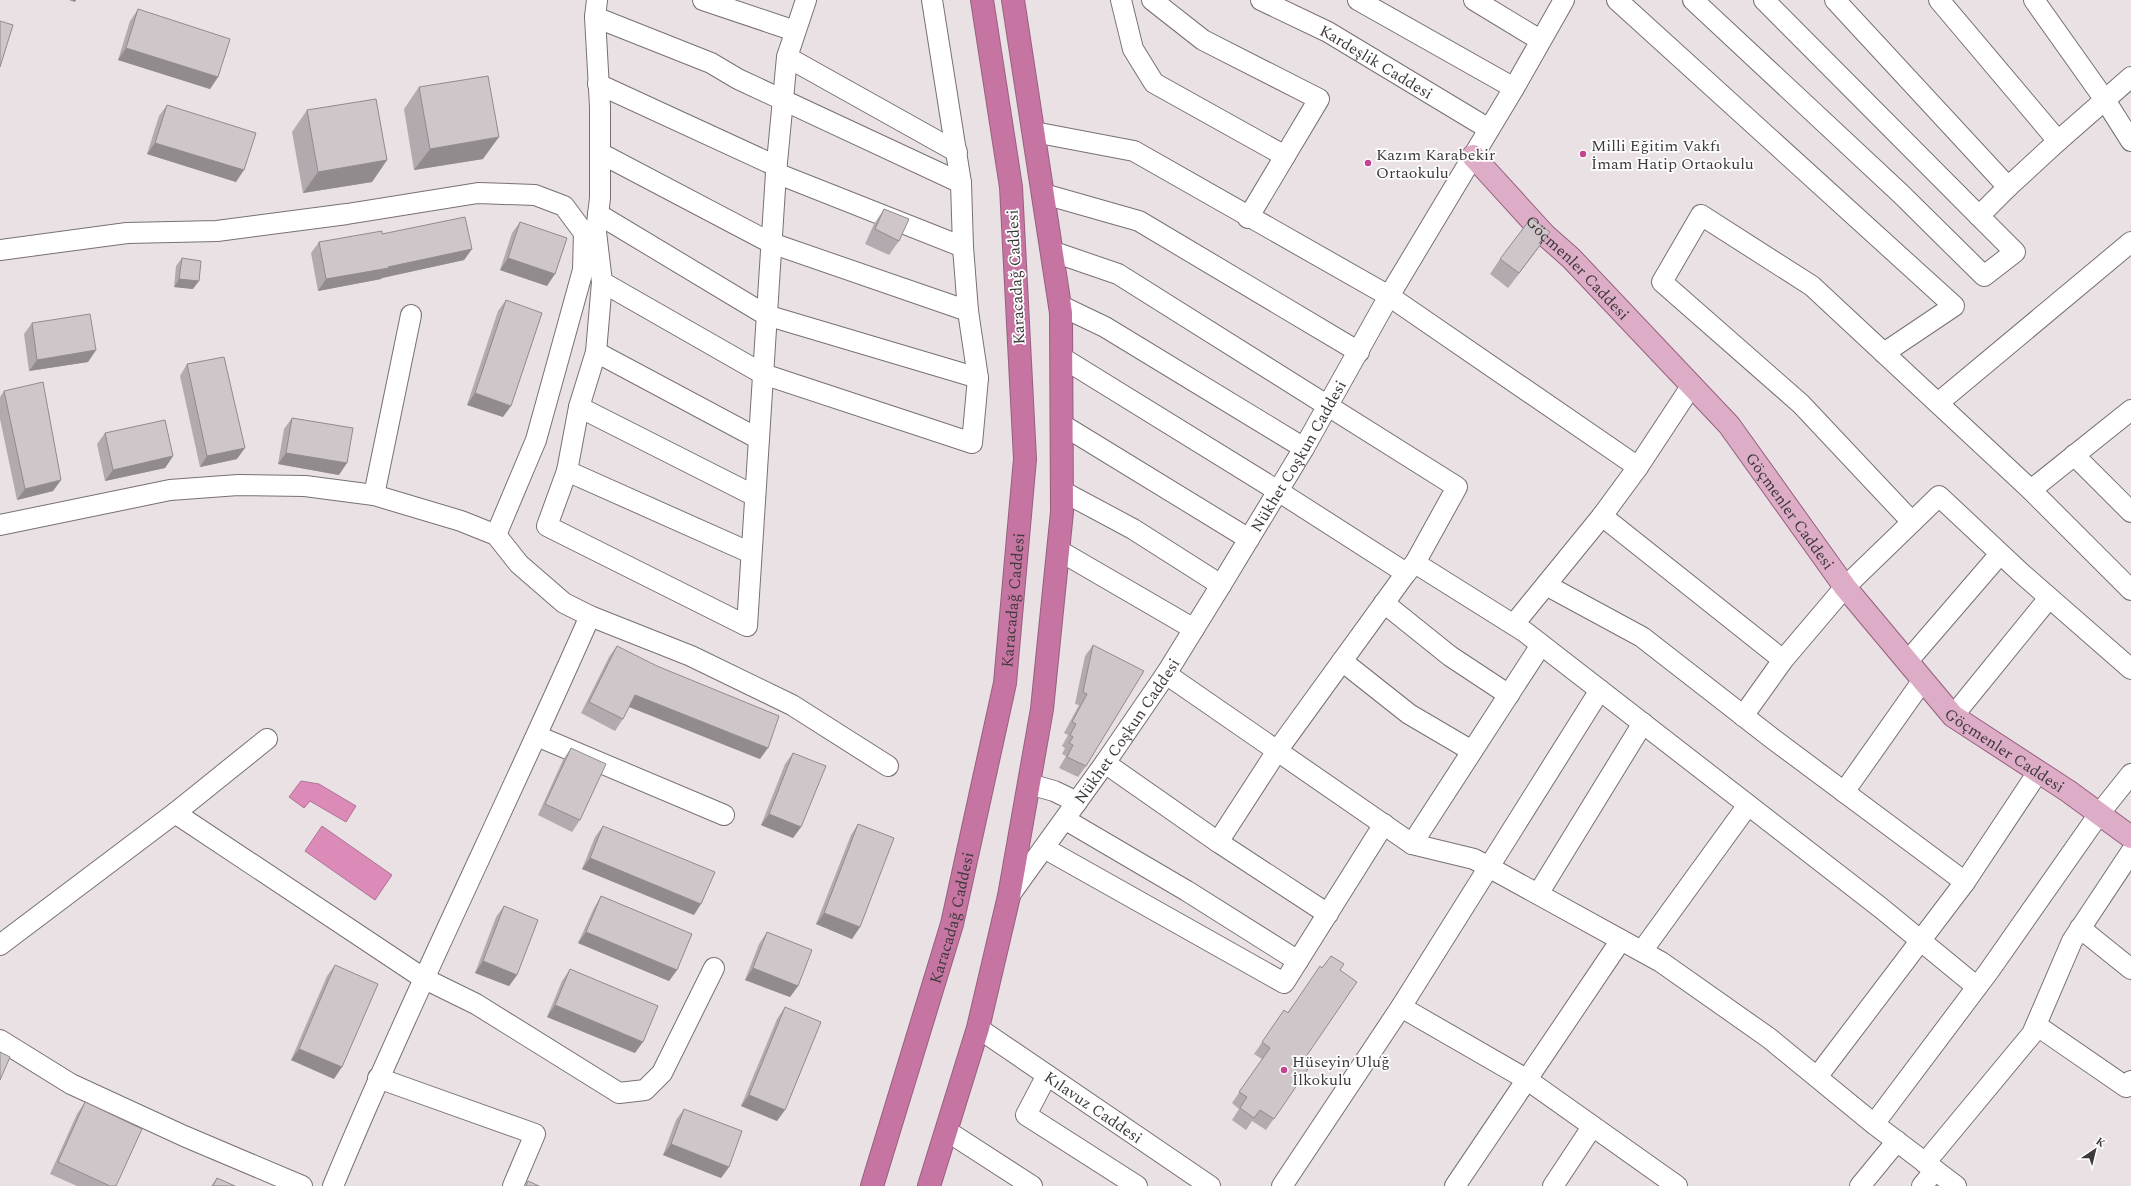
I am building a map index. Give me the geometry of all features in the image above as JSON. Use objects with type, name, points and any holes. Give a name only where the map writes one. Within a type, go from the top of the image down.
[{"type":"highway","name":"Karacadağ Caddesi","points":[[872,1186],[952,924],[1005,682],[1025,459],[1011,187],[982,0]]},
{"type":"highway","points":[[929,1186],[978,1028],[1008,896],[1042,709],[1058,550],[1062,491],[1059,305],[1044,194],[1013,0]]},
{"type":"main road","name":"Göçmenler Caddesi","points":[[1474,156],[1546,235],[1570,258],[1729,425],[1845,587],[1953,716],[2038,772],[2131,837]]},
{"type":"street","points":[[703,0],[796,31]]},
{"type":"street","points":[[806,0],[787,57],[783,99],[776,170],[747,626],[547,526],[567,471],[579,408],[596,352],[602,282],[596,232],[600,153],[596,8],[711,63],[738,79],[783,99],[961,183]]},
{"type":"street","points":[[602,282],[763,374],[972,443],[978,378],[968,311],[963,247],[961,183],[932,0]]},
{"type":"street","points":[[1121,0],[1133,49],[1154,83],[1285,156]]},
{"type":"street","points":[[1152,0],[1202,40],[1319,99],[1248,218]]},
{"type":"street","name":"Kardeşlik Caddesi","points":[[1261,0],[1328,32],[1489,129]]},
{"type":"street","points":[[1358,0],[1514,88]]},
{"type":"street","points":[[1474,0],[1540,40]]},
{"type":"street","name":"Nükhet Coşkun Caddesi","points":[[1008,896],[1066,820],[1166,674],[1194,629],[1304,448],[1359,352],[1388,296],[1474,156],[1564,0]]},
{"type":"street","points":[[1617,0],[1954,306],[1884,353]]},
{"type":"street","points":[[1693,0],[1901,194],[1984,276],[2015,252],[1764,0]]},
{"type":"street","points":[[1835,0],[2008,186]]},
{"type":"street","points":[[2034,0],[2105,100],[2131,141]]},
{"type":"street","points":[[1942,1],[2058,141]]},
{"type":"street","points":[[787,57],[957,152]]},
{"type":"street","points":[[1979,216],[2008,186],[2131,77]]},
{"type":"street","points":[[598,84],[776,170],[963,247]]},
{"type":"street","points":[[1034,132],[1134,151],[1248,218],[1388,296],[1638,467]]},
{"type":"street","points":[[600,153],[771,243],[968,311]]},
{"type":"street","points":[[0,250],[127,233],[217,231],[347,214],[478,193],[535,195],[564,206],[584,233],[583,270],[536,440],[496,535]]},
{"type":"street","points":[[1044,194],[1139,221],[1359,352]]},
{"type":"street","points":[[598,214],[766,315],[978,378]]},
{"type":"street","points":[[1912,522],[1801,404],[1662,282],[1701,215],[1812,286],[2031,490],[2131,590]]},
{"type":"street","points":[[1938,403],[2131,242]]},
{"type":"street","points":[[1052,252],[1118,274],[1328,404],[1457,487],[1411,568],[1277,751],[1218,842]]},
{"type":"street","points":[[1059,305],[1105,327],[1304,448]]},
{"type":"street","points":[[374,495],[411,315]]},
{"type":"street","points":[[596,352],[759,439]]},
{"type":"street","points":[[1061,357],[1278,491],[1411,568],[1514,624],[1748,805],[1922,942],[1977,988]]},
{"type":"street","points":[[1514,624],[1602,516],[1638,467],[1692,385]]},
{"type":"street","points":[[579,408],[755,496]]},
{"type":"street","points":[[2031,490],[2074,455],[2128,417]]},
{"type":"street","points":[[1061,424],[1248,540]]},
{"type":"street","points":[[2074,455],[2131,512]]},
{"type":"street","points":[[567,471],[751,553]]},
{"type":"street","points":[[0,525],[162,492],[185,489],[238,485],[305,486],[374,495],[461,521],[496,535],[519,564],[564,603],[590,616],[691,656],[792,705],[888,766]]},
{"type":"street","points":[[1062,491],[1133,529],[1221,585]]},
{"type":"street","points":[[1743,716],[1783,660],[1845,587],[1939,496],[2000,554],[2131,670]]},
{"type":"street","points":[[1602,516],[1783,660]]},
{"type":"street","points":[[1058,550],[1194,629]]},
{"type":"street","points":[[1907,662],[2000,554]]},
{"type":"street","points":[[1546,585],[1642,637],[1743,716],[1965,882]]},
{"type":"street","points":[[1953,716],[2049,598]]},
{"type":"street","points":[[1384,603],[1450,656],[1509,695]]},
{"type":"street","points":[[333,1186],[378,1078],[423,978],[537,736],[590,616]]},
{"type":"street","points":[[1412,844],[1541,645]]},
{"type":"street","points":[[1342,661],[1409,714],[1472,751]]},
{"type":"street","points":[[1166,674],[1412,844],[1474,859],[1661,962],[1769,1038],[1874,1124],[1956,1186]]},
{"type":"street","points":[[1844,792],[1923,680]]},
{"type":"street","points":[[1282,1186],[1401,1007],[1600,690]]},
{"type":"street","points":[[1538,894],[1643,723]]},
{"type":"street","points":[[537,736],[724,815]]},
{"type":"street","points":[[0,945],[175,813],[267,739]]},
{"type":"street","points":[[1105,763],[1218,842],[1328,914]]},
{"type":"street","points":[[1817,1077],[1922,942],[1965,882],[2038,772]]},
{"type":"street","points":[[1874,1124],[1977,988],[2099,814],[2131,774]]},
{"type":"street","points":[[1029,784],[1054,791],[1077,802]]},
{"type":"street","points":[[1642,951],[1748,805]]},
{"type":"street","points":[[175,813],[423,978],[476,1004],[619,1093],[645,1090],[662,1073],[714,968]]},
{"type":"street","points":[[1066,820],[1187,891],[1298,961]]},
{"type":"street","points":[[1044,848],[1284,983],[1384,824]]},
{"type":"street","points":[[1922,1186],[1930,1166],[2032,1034],[2072,941],[2131,852]]},
{"type":"street","points":[[2080,928],[2131,969]]},
{"type":"street","points":[[1455,1186],[1621,940]]},
{"type":"street","points":[[1401,1007],[1526,1080],[1677,1186]]},
{"type":"street","points":[[2036,1025],[2126,1087],[2131,1080]]},
{"type":"street","name":"Kılavuz Caddesi","points":[[978,1028],[1210,1186]]},
{"type":"street","points":[[0,1040],[71,1084],[184,1136],[302,1186]]},
{"type":"street","points":[[1047,1075],[1026,1115],[1136,1186]]},
{"type":"street","points":[[378,1078],[535,1134],[513,1186]]},
{"type":"street","points":[[1553,1186],[1592,1127]]},
{"type":"street","points":[[947,1131],[1032,1186]]},
{"type":"street","points":[[1860,1186],[1897,1141]]},
{"type":"shaded area","points":[[301,781],[319,784],[356,806],[346,822],[310,801],[304,808],[289,797]]},
{"type":"shaded area","points":[[322,826],[392,875],[375,900],[305,851]]},
{"type":"building","points":[[138,9],[230,39],[218,77],[126,48]]},
{"type":"building","points":[[0,21],[13,25],[0,67]]},
{"type":"building","points":[[488,76],[499,137],[430,149],[419,87]]},
{"type":"building","points":[[376,99],[387,160],[318,172],[307,110]]},
{"type":"building","points":[[167,105],[256,133],[244,170],[155,143]]},
{"type":"building","points":[[884,209],[909,219],[899,241],[875,229]]},
{"type":"building","points":[[465,217],[472,249],[388,267],[389,268],[326,279],[319,242],[382,231],[382,234]]},
{"type":"building","points":[[1531,218],[1550,232],[1519,273],[1500,259]]},
{"type":"building","points":[[520,222],[567,238],[555,274],[508,258]]},
{"type":"building","points":[[182,258],[201,261],[199,281],[179,279]]},
{"type":"building","points":[[506,300],[542,313],[511,406],[475,393]]},
{"type":"building","points":[[90,314],[96,350],[37,360],[32,323]]},
{"type":"building","points":[[224,357],[245,448],[207,456],[187,364]]},
{"type":"building","points":[[43,382],[61,480],[25,489],[4,391]]},
{"type":"building","points":[[292,418],[353,428],[347,463],[286,453]]},
{"type":"building","points":[[165,420],[173,456],[113,470],[105,433]]},
{"type":"building","points":[[1093,645],[1144,671],[1086,766],[1067,757],[1073,745],[1069,743],[1073,737],[1070,735],[1076,724],[1072,722],[1087,694],[1083,692]]},
{"type":"building","points":[[617,646],[657,666],[779,716],[768,748],[635,695],[623,719],[589,702]]},
{"type":"building","points":[[571,748],[606,764],[580,820],[545,804]]},
{"type":"building","points":[[793,753],[826,766],[801,827],[769,814]]},
{"type":"building","points":[[858,824],[894,838],[860,927],[824,913]]},
{"type":"building","points":[[603,826],[715,872],[701,904],[590,858]]},
{"type":"building","points":[[601,896],[692,934],[677,970],[586,932]]},
{"type":"building","points":[[504,906],[538,920],[517,975],[483,961]]},
{"type":"building","points":[[767,932],[812,950],[798,986],[753,968]]},
{"type":"building","points":[[1331,956],[1344,964],[1340,970],[1357,982],[1303,1061],[1310,1066],[1274,1119],[1260,1110],[1254,1118],[1240,1108],[1247,1097],[1239,1092],[1270,1048],[1262,1042],[1284,1010],[1288,1013],[1320,966],[1322,968]]},
{"type":"building","points":[[335,965],[378,984],[342,1067],[299,1049]]},
{"type":"building","points":[[570,969],[658,1006],[643,1042],[555,1005]]},
{"type":"building","points":[[785,1007],[821,1022],[785,1110],[749,1095]]},
{"type":"building","points":[[0,1052],[10,1057],[0,1080]]},
{"type":"building","points":[[85,1102],[142,1129],[116,1186],[110,1186],[58,1162]]},
{"type":"building","points":[[684,1109],[742,1131],[729,1167],[671,1144]]},
{"type":"building","points":[[217,1178],[235,1186],[213,1186]]},
{"type":"building","points":[[528,1181],[539,1186],[526,1186]]},
{"type":"place","name":"Milli Eğitim Vakfı İmam Hatip Ortaokulu","points":[[1583,154]]},
{"type":"place","name":"Kazım Karabekir Ortaokulu","points":[[1368,163]]},
{"type":"place","name":"Hüseyin Uluğ İlkokulu","points":[[1284,1070]]}]
